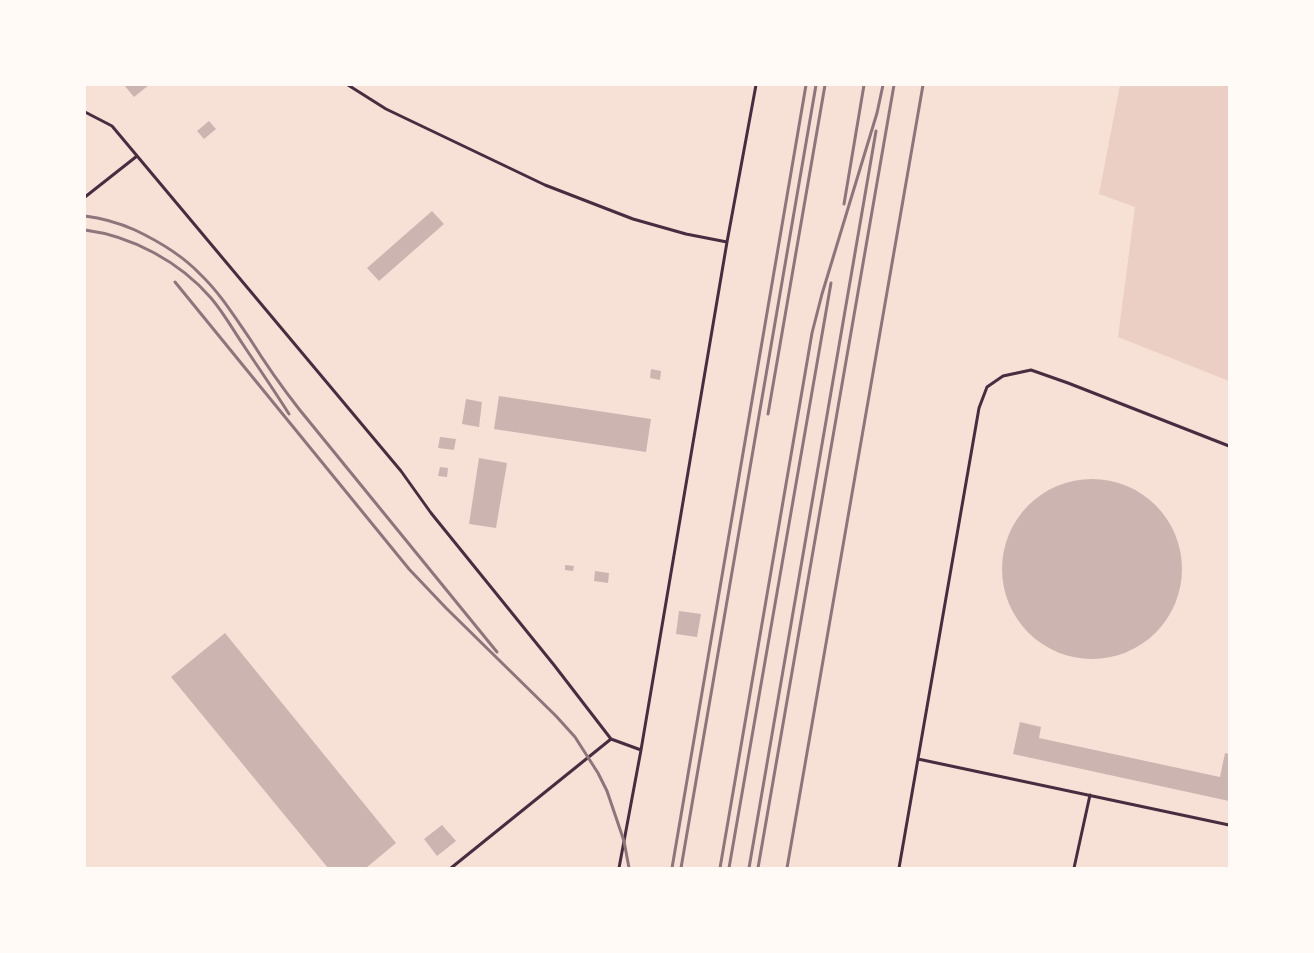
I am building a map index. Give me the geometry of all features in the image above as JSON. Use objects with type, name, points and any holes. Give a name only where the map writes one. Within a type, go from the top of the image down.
[{"type":"lane","points":[[348,85],[386,109],[545,185],[633,219],[686,234],[727,242]]},
{"type":"lane","points":[[619,868],[641,750],[727,242],[756,85]]},
{"type":"lane","points":[[85,112],[112,126],[401,471],[431,513],[554,665],[611,739],[641,750]]},
{"type":"lane","points":[[85,197],[137,156]]},
{"type":"lane","points":[[899,868],[979,408],[987,387],[1003,376],[1031,370],[1229,446]]},
{"type":"lane","points":[[451,868],[611,739]]},
{"type":"lane","points":[[918,759],[1229,825]]},
{"type":"lane","points":[[1074,868],[1090,795]]},
{"type":"shaded area","points":[[1120,85],[1229,85],[1229,381],[1118,337],[1135,207],[1099,194]]},
{"type":"building","points":[[124,85],[149,85],[134,97]]},
{"type":"building","points":[[209,121],[216,129],[204,139],[197,131]]},
{"type":"building","points":[[432,211],[444,224],[379,281],[367,268]]},
{"type":"building","points":[[651,369],[661,371],[660,380],[650,378]]},
{"type":"building","points":[[499,396],[651,419],[646,452],[494,429]]},
{"type":"building","points":[[466,399],[482,402],[479,427],[462,424]]},
{"type":"building","points":[[440,437],[456,439],[454,450],[438,448]]},
{"type":"building","points":[[479,458],[507,463],[496,528],[469,524]]},
{"type":"building","points":[[440,467],[448,468],[447,477],[438,476]]},
{"type":"building","points":[[1083,479],[1101,479],[1126,486],[1142,494],[1156,505],[1167,519],[1175,535],[1182,560],[1182,578],[1175,603],[1167,619],[1156,633],[1142,644],[1118,655],[1101,659],[1083,659],[1066,655],[1042,644],[1022,626],[1017,619],[1006,595],[1002,578],[1002,560],[1006,543],[1017,519],[1035,499],[1042,494],[1066,483]]},
{"type":"building","points":[[565,565],[574,566],[573,571],[565,570]]},
{"type":"building","points":[[595,571],[609,573],[608,583],[594,581]]},
{"type":"building","points":[[679,611],[701,614],[697,637],[676,634]]},
{"type":"building","points":[[225,633],[396,843],[366,868],[328,868],[171,677]]},
{"type":"building","points":[[1020,722],[1041,727],[1039,738],[1220,777],[1225,753],[1229,754],[1229,801],[1013,754]]},
{"type":"building","points":[[442,825],[456,841],[437,856],[424,839]]},
{"type":"railway","points":[[672,868],[806,85]]},
{"type":"railway","points":[[681,868],[816,85]]},
{"type":"railway","points":[[768,414],[825,85]]},
{"type":"railway","points":[[844,204],[864,85]]},
{"type":"railway","points":[[720,868],[812,333],[822,294],[877,113],[883,85]]},
{"type":"railway","points":[[758,868],[894,85]]},
{"type":"railway","points":[[787,868],[923,85]]},
{"type":"railway","points":[[749,868],[876,131]]},
{"type":"railway","points":[[85,216],[117,223],[152,239],[169,249],[193,267],[207,281],[226,305],[299,409],[497,652]]},
{"type":"railway","points":[[85,230],[120,238],[154,253],[170,262],[199,285],[223,314],[289,414]]},
{"type":"railway","points":[[175,282],[409,569],[446,608],[556,716],[575,737],[598,773],[607,791],[624,841],[629,868]]},
{"type":"railway","points":[[729,868],[831,283]]}]
